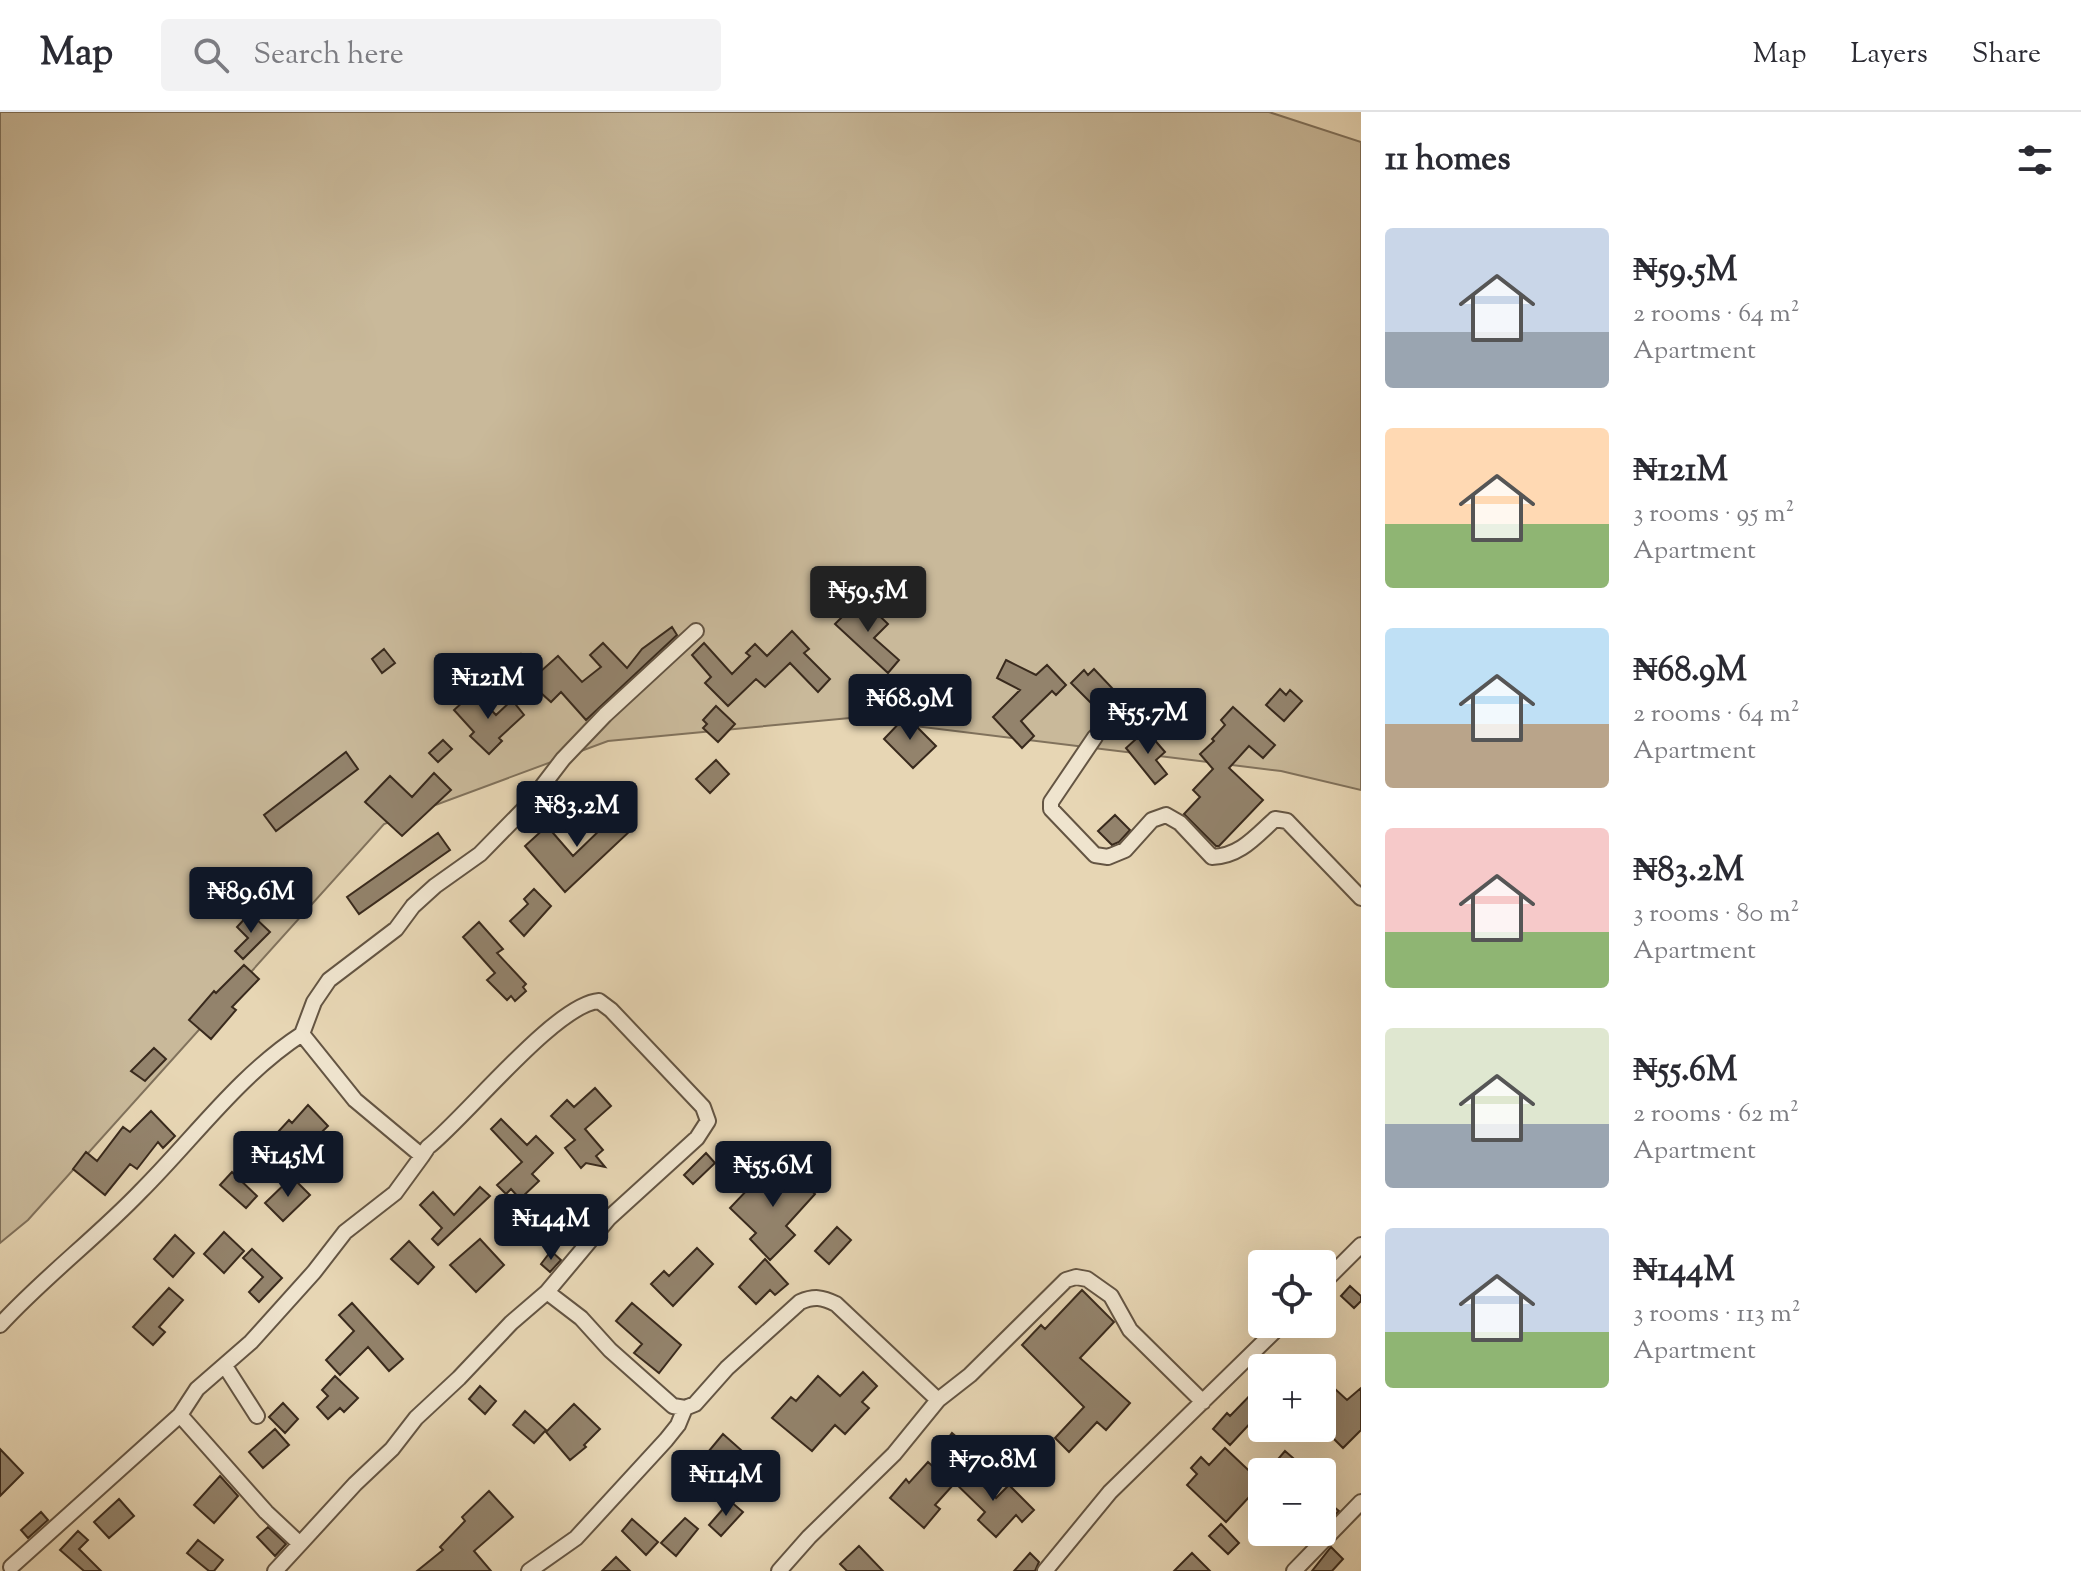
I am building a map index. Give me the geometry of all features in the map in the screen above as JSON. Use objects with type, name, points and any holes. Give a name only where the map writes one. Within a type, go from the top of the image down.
[{"type":"street","points":[[0,1325],[142,1190],[261,1064],[302,1034],[314,1002],[329,980],[396,929],[413,906],[435,886],[480,854],[527,806],[563,759],[605,715],[696,631]]},
{"type":"street","points":[[1095,737],[1051,802],[1051,809],[1095,855],[1108,857],[1125,850],[1152,820],[1166,815],[1180,823],[1212,857],[1228,857],[1240,851],[1275,819],[1287,821],[1361,898]]},
{"type":"street","points":[[11,1567],[180,1415],[197,1389],[225,1366],[287,1303],[345,1232],[395,1193],[428,1147],[520,1056],[565,1017],[589,1002],[599,1001],[703,1107],[708,1121],[697,1138],[609,1218],[547,1292],[511,1323],[416,1418],[392,1449],[355,1484],[275,1571]]},
{"type":"street","points":[[302,1034],[355,1100],[422,1156]]},
{"type":"street","points":[[1336,1270],[1361,1245]]},
{"type":"street","points":[[779,1571],[809,1537],[894,1454],[938,1400],[970,1375],[1066,1280],[1076,1277],[1098,1285],[1111,1296],[1130,1330],[1203,1402]]},
{"type":"street","points":[[547,1292],[581,1318],[610,1350],[673,1406],[685,1408],[695,1404],[727,1368],[800,1302],[823,1297],[836,1304],[938,1400]]},
{"type":"street","points":[[1050,1569],[1110,1492],[1268,1338]]},
{"type":"street","points":[[225,1366],[257,1416]]},
{"type":"street","points":[[529,1571],[576,1538],[666,1440],[678,1425],[685,1408]]},
{"type":"street","points":[[180,1415],[266,1512],[300,1544]]},
{"type":"street","points":[[1294,1571],[1361,1502]]},
{"type":"shaded area","points":[[0,112],[1269,112],[1361,142],[1361,790],[1281,771],[850,718],[608,741],[384,824],[28,1220],[0,1243]]},
{"type":"building","points":[[863,600],[888,624],[874,638],[899,660],[888,673],[835,624]]},
{"type":"building","points":[[672,627],[677,635],[586,720],[561,692],[551,702],[510,665],[521,654],[540,672],[558,656],[582,682],[601,667],[590,655],[603,643],[627,668],[642,649]]},
{"type":"building","points":[[792,631],[809,649],[804,653],[830,679],[818,692],[790,663],[765,687],[756,679],[728,706],[705,683],[711,677],[692,655],[704,643],[732,674],[750,656],[746,653],[755,644],[767,656]]},
{"type":"building","points":[[384,649],[395,663],[382,673],[372,659]]},
{"type":"building","points":[[1006,660],[1036,675],[1047,665],[1066,685],[1056,695],[1052,691],[1021,721],[1034,736],[1022,748],[993,717],[1020,690],[997,678]]},
{"type":"building","points":[[1094,669],[1113,689],[1097,709],[1071,683],[1084,670],[1088,675]]},
{"type":"building","points":[[1280,689],[1286,695],[1290,690],[1302,701],[1284,721],[1266,705]]},
{"type":"building","points":[[474,692],[496,715],[512,700],[524,715],[499,738],[502,741],[489,754],[470,736],[474,732],[454,710]]},
{"type":"building","points":[[716,706],[735,724],[718,742],[703,728],[707,724],[703,720]]},
{"type":"building","points":[[1233,707],[1275,745],[1263,758],[1249,746],[1229,768],[1263,800],[1216,846],[1184,814],[1200,797],[1193,790],[1213,769],[1200,754],[1214,741],[1212,739],[1225,725],[1221,720]]},
{"type":"building","points":[[906,716],[936,746],[913,768],[884,739]]},
{"type":"building","points":[[1146,730],[1165,752],[1156,760],[1167,774],[1155,784],[1126,748]]},
{"type":"building","points":[[443,740],[452,749],[438,762],[429,753]]},
{"type":"building","points":[[346,752],[358,769],[276,831],[264,815]]},
{"type":"building","points":[[716,760],[729,774],[710,793],[696,779]]},
{"type":"building","points":[[434,773],[451,790],[402,836],[365,802],[390,776],[412,797]]},
{"type":"building","points":[[606,802],[630,831],[565,892],[525,846],[547,826],[573,856],[605,825],[594,813]]},
{"type":"building","points":[[1115,815],[1130,830],[1112,845],[1098,831]]},
{"type":"building","points":[[438,833],[450,850],[359,914],[347,897]]},
{"type":"building","points":[[534,889],[551,906],[524,936],[510,921],[528,904],[524,899]]},
{"type":"building","points":[[250,913],[270,932],[243,959],[235,951],[248,938],[237,927]]},
{"type":"building","points":[[479,922],[503,949],[497,953],[526,984],[523,987],[526,991],[515,1001],[511,996],[507,1000],[487,980],[495,973],[463,937]]},
{"type":"building","points":[[244,965],[259,979],[232,1007],[236,1010],[211,1039],[189,1020],[214,991],[216,993]]},
{"type":"building","points":[[154,1048],[166,1059],[145,1081],[131,1071]]},
{"type":"building","points":[[595,1088],[611,1106],[585,1129],[603,1150],[596,1156],[605,1167],[586,1163],[581,1168],[565,1148],[575,1140],[551,1116],[567,1100],[574,1107]]},
{"type":"building","points":[[308,1105],[328,1126],[299,1154],[278,1132],[289,1120],[292,1123]]},
{"type":"building","points":[[151,1111],[175,1136],[163,1148],[158,1142],[137,1169],[130,1164],[105,1195],[73,1169],[86,1152],[97,1161],[123,1127],[130,1132]]},
{"type":"building","points":[[501,1119],[527,1145],[536,1136],[553,1153],[532,1174],[539,1181],[520,1199],[511,1189],[506,1194],[497,1185],[522,1162],[491,1129]]},
{"type":"building","points":[[706,1153],[715,1163],[693,1184],[684,1175]]},
{"type":"building","points":[[780,1162],[815,1194],[786,1226],[795,1235],[770,1260],[750,1239],[756,1233],[730,1208],[749,1188],[753,1191]]},
{"type":"building","points":[[232,1172],[257,1196],[246,1208],[220,1185]]},
{"type":"building","points":[[292,1177],[310,1195],[283,1221],[265,1203]]},
{"type":"building","points":[[480,1187],[490,1196],[438,1245],[432,1239],[442,1228],[420,1205],[433,1192],[454,1215]]},
{"type":"building","points":[[837,1227],[851,1240],[829,1264],[815,1251]]},
{"type":"building","points":[[224,1232],[244,1251],[224,1273],[204,1254]]},
{"type":"building","points":[[175,1235],[194,1253],[173,1277],[154,1259]]},
{"type":"building","points":[[480,1239],[504,1265],[476,1292],[450,1265]]},
{"type":"building","points":[[409,1241],[434,1267],[418,1284],[391,1259]]},
{"type":"building","points":[[697,1248],[713,1264],[673,1306],[651,1284],[664,1271],[669,1276]]},
{"type":"building","points":[[252,1249],[282,1278],[259,1302],[249,1292],[263,1277],[243,1258]]},
{"type":"building","points":[[551,1251],[561,1260],[550,1272],[541,1264]]},
{"type":"building","points":[[765,1259],[788,1284],[775,1295],[770,1290],[756,1304],[739,1287]]},
{"type":"building","points":[[1350,1286],[1361,1296],[1361,1301],[1354,1308],[1341,1296]]},
{"type":"building","points":[[169,1288],[183,1300],[159,1327],[165,1332],[153,1345],[133,1327]]},
{"type":"building","points":[[1082,1290],[1114,1322],[1080,1358],[1130,1403],[1106,1430],[1097,1422],[1069,1452],[1055,1438],[1084,1407],[1022,1345],[1041,1325],[1045,1329]]},
{"type":"building","points":[[352,1303],[403,1359],[389,1371],[368,1347],[340,1375],[326,1360],[354,1331],[339,1315]]},
{"type":"building","points":[[632,1303],[681,1345],[659,1373],[634,1353],[642,1344],[616,1321]]},
{"type":"building","points":[[863,1372],[877,1386],[862,1402],[869,1408],[845,1434],[835,1425],[812,1451],[772,1418],[791,1397],[796,1401],[818,1376],[840,1396]]},
{"type":"building","points":[[335,1376],[358,1398],[344,1412],[340,1408],[328,1419],[317,1407],[328,1396],[322,1390]]},
{"type":"building","points":[[480,1386],[496,1401],[485,1414],[469,1399]]},
{"type":"building","points":[[1361,1388],[1361,1430],[1343,1448],[1336,1441],[1336,1390],[1347,1400]]},
{"type":"building","points":[[1248,1397],[1248,1426],[1230,1445],[1213,1429],[1227,1413],[1230,1416]]},
{"type":"building","points":[[283,1403],[298,1419],[285,1433],[269,1417]]},
{"type":"building","points":[[574,1404],[600,1429],[584,1445],[586,1447],[570,1460],[546,1432]]},
{"type":"building","points":[[525,1411],[546,1430],[534,1443],[513,1425]]},
{"type":"building","points":[[275,1429],[289,1445],[263,1468],[249,1452]]},
{"type":"building","points":[[952,1433],[980,1457],[971,1468],[943,1445]]},
{"type":"building","points":[[723,1434],[759,1466],[745,1482],[749,1486],[736,1499],[699,1463]]},
{"type":"building","points":[[1225,1448],[1248,1470],[1248,1498],[1226,1522],[1187,1485],[1197,1474],[1191,1468],[1201,1457],[1209,1465]]},
{"type":"building","points":[[0,1449],[23,1473],[0,1496]]},
{"type":"building","points":[[1285,1451],[1293,1458],[1279,1458]]},
{"type":"building","points":[[928,1462],[953,1485],[935,1505],[940,1509],[924,1528],[890,1498],[906,1479],[909,1483]]},
{"type":"building","points":[[962,1466],[996,1498],[1009,1485],[1034,1510],[1022,1522],[1016,1515],[996,1537],[978,1520],[985,1512],[950,1478]]},
{"type":"building","points":[[220,1476],[238,1496],[214,1523],[194,1505]]},
{"type":"building","points":[[489,1491],[513,1517],[474,1551],[491,1571],[417,1571],[443,1550],[440,1547],[465,1521],[462,1517]]},
{"type":"building","points":[[119,1499],[134,1516],[109,1538],[94,1522]]},
{"type":"building","points":[[730,1501],[743,1512],[721,1536],[709,1525]]},
{"type":"building","points":[[41,1512],[48,1520],[28,1538],[21,1530]]},
{"type":"building","points":[[685,1518],[698,1529],[676,1556],[661,1543]]},
{"type":"building","points":[[632,1519],[658,1542],[646,1555],[622,1531]]},
{"type":"building","points":[[1221,1524],[1239,1543],[1228,1554],[1209,1536]]},
{"type":"building","points":[[268,1527],[286,1544],[275,1556],[257,1537]]},
{"type":"building","points":[[78,1531],[88,1540],[79,1549],[101,1571],[84,1571],[60,1550]]},
{"type":"building","points":[[198,1540],[223,1560],[214,1571],[209,1571],[187,1553]]},
{"type":"building","points":[[859,1546],[883,1571],[847,1571],[840,1564]]},
{"type":"building","points":[[1331,1547],[1343,1559],[1332,1571],[1312,1571]]},
{"type":"building","points":[[1030,1553],[1039,1562],[1035,1571],[1014,1571]]},
{"type":"building","points":[[1192,1553],[1210,1571],[1174,1571]]},
{"type":"building","points":[[616,1557],[630,1571],[602,1571]]}]
